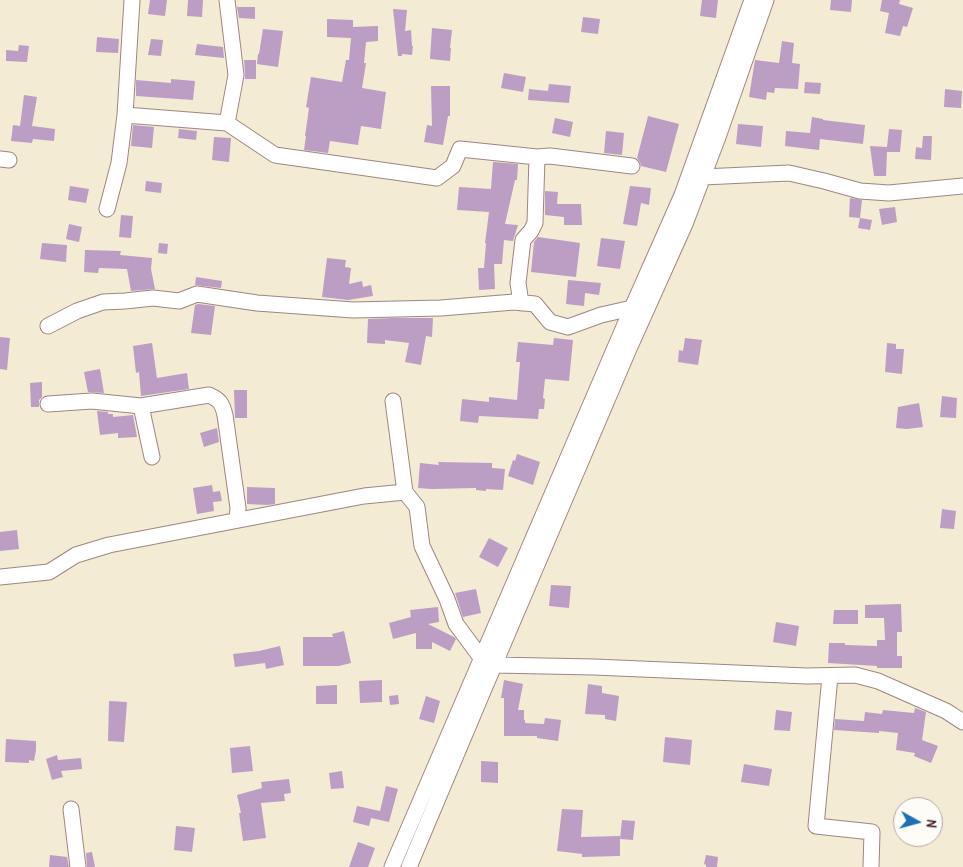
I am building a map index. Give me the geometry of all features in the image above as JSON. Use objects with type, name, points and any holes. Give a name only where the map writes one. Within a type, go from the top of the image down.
[{"type":"street","points":[[106,209],[119,163],[125,115],[132,0]]},
{"type":"street","points":[[227,0],[236,75],[227,124]]},
{"type":"street","points":[[392,867],[488,662],[685,224],[752,0]]},
{"type":"street","points":[[409,867],[488,662],[632,308],[682,195],[697,181],[766,0]]},
{"type":"street","points":[[125,115],[227,124],[275,155],[437,178],[453,166],[460,149],[537,157],[550,156],[632,166]]},
{"type":"street","points":[[521,303],[518,283],[523,240],[534,223],[537,157]]},
{"type":"street","points":[[697,181],[789,172],[860,191],[889,192],[963,186]]},
{"type":"street","points":[[48,326],[78,311],[103,302],[153,298],[179,301],[197,294],[257,303],[353,310],[441,308],[514,302],[535,304],[550,322],[568,327],[601,315],[632,308]]},
{"type":"street","points":[[48,404],[92,401],[141,406],[210,395],[219,400],[225,415],[238,508],[237,520]]},
{"type":"street","points":[[394,401],[405,492],[417,507],[422,546],[447,599],[456,624],[488,662],[710,673],[855,676],[878,680],[938,707],[963,722]]},
{"type":"street","points":[[141,406],[152,457]]},
{"type":"street","points":[[0,577],[50,572],[76,555],[109,545],[364,496],[405,492]]},
{"type":"street","points":[[830,676],[816,826],[872,832],[871,867]]},
{"type":"street","points":[[71,809],[78,867]]},
{"type":"building","points":[[150,0],[167,0],[165,16],[148,14]]},
{"type":"building","points":[[188,0],[203,0],[202,17],[187,16]]},
{"type":"building","points":[[702,0],[718,0],[716,18],[700,16]]},
{"type":"building","points":[[831,0],[852,0],[851,12],[830,10]]},
{"type":"building","points":[[882,0],[900,0],[899,4],[913,8],[907,27],[903,26],[900,36],[885,33],[889,13],[880,11]]},
{"type":"building","points":[[237,7],[255,7],[255,19],[239,18]]},
{"type":"building","points":[[393,9],[407,10],[405,31],[411,30],[412,55],[402,54],[402,56],[398,56]]},
{"type":"building","points":[[583,17],[600,19],[598,34],[581,32]]},
{"type":"building","points":[[327,19],[353,20],[353,27],[378,26],[378,41],[366,42],[364,63],[366,63],[362,88],[386,92],[381,129],[361,126],[358,145],[330,141],[328,153],[304,150],[309,108],[306,107],[311,77],[342,82],[346,60],[349,60],[351,38],[327,37]]},
{"type":"building","points":[[432,28],[452,30],[450,61],[430,59]]},
{"type":"building","points":[[263,29],[283,31],[278,67],[257,64]]},
{"type":"building","points":[[97,37],[119,39],[118,53],[96,52]]},
{"type":"building","points":[[151,39],[163,40],[161,56],[148,55]]},
{"type":"building","points":[[782,41],[794,43],[792,63],[800,64],[798,89],[775,88],[774,93],[767,92],[766,100],[749,97],[755,60],[779,63]]},
{"type":"building","points":[[197,44],[223,47],[224,58],[195,55]]},
{"type":"building","points":[[19,45],[29,46],[27,62],[6,61],[6,50],[18,51]]},
{"type":"building","points":[[244,60],[256,60],[256,79],[245,79]]},
{"type":"building","points":[[504,73],[526,77],[523,92],[501,88]]},
{"type":"building","points":[[171,79],[195,81],[193,100],[136,96],[136,80],[171,83]]},
{"type":"building","points":[[805,82],[821,83],[820,94],[804,93]]},
{"type":"building","points":[[549,84],[571,86],[569,103],[528,100],[529,89],[548,91]]},
{"type":"building","points":[[431,86],[450,86],[450,116],[448,116],[443,145],[424,142],[427,125],[432,126]]},
{"type":"building","points":[[945,89],[962,91],[961,108],[944,107]]},
{"type":"building","points":[[24,95],[37,97],[32,126],[55,129],[54,141],[33,139],[32,143],[11,141],[13,125],[20,126]]},
{"type":"building","points":[[648,116],[679,124],[666,172],[641,166],[637,158]]},
{"type":"building","points":[[812,117],[865,125],[863,144],[820,139],[819,150],[785,146],[786,131],[810,133]]},
{"type":"building","points":[[555,118],[573,122],[570,137],[552,133]]},
{"type":"building","points":[[738,124],[763,126],[761,147],[736,144]]},
{"type":"building","points":[[133,125],[154,127],[152,148],[131,146]]},
{"type":"building","points":[[179,129],[197,131],[196,140],[178,138]]},
{"type":"building","points":[[889,129],[902,130],[900,152],[887,152],[886,176],[874,176],[870,146],[887,147]]},
{"type":"building","points":[[606,131],[624,133],[622,155],[604,153]]},
{"type":"building","points":[[923,136],[932,136],[931,160],[915,159],[916,147],[922,148]]},
{"type":"building","points":[[214,137],[231,138],[229,162],[212,160]]},
{"type":"building","points":[[493,162],[518,164],[517,180],[515,180],[505,224],[518,225],[513,241],[504,240],[502,264],[494,264],[495,289],[479,290],[478,268],[484,268],[489,212],[457,210],[459,187],[491,189]]},
{"type":"building","points":[[146,181],[162,183],[161,193],[145,191]]},
{"type":"building","points":[[70,186],[89,189],[86,203],[68,200]]},
{"type":"building","points":[[630,186],[651,188],[649,205],[641,203],[637,226],[623,224]]},
{"type":"building","points":[[545,191],[558,192],[557,204],[581,204],[582,225],[564,225],[564,217],[545,215]]},
{"type":"building","points":[[850,198],[862,200],[860,218],[849,217]]},
{"type":"building","points":[[895,207],[897,222],[882,225],[879,209]]},
{"type":"building","points":[[121,215],[133,216],[131,238],[119,237]]},
{"type":"building","points":[[860,218],[872,220],[870,230],[858,228]]},
{"type":"building","points":[[69,224],[82,227],[79,242],[66,239]]},
{"type":"building","points":[[538,237],[580,243],[576,277],[531,272],[534,242]]},
{"type":"building","points":[[601,238],[625,241],[620,269],[597,266]]},
{"type":"building","points":[[42,243],[67,245],[66,262],[40,259]]},
{"type":"building","points":[[159,243],[168,244],[167,254],[158,253]]},
{"type":"building","points":[[85,250],[121,251],[120,255],[152,258],[151,269],[155,289],[131,291],[127,269],[99,268],[98,273],[84,272]]},
{"type":"building","points":[[327,258],[346,260],[345,267],[351,268],[349,284],[362,281],[363,287],[371,285],[373,296],[348,300],[322,297]]},
{"type":"building","points":[[196,277],[222,281],[221,288],[195,285]]},
{"type":"building","points":[[568,280],[601,283],[599,295],[585,293],[584,306],[566,304]]},
{"type":"building","points":[[195,305],[215,306],[211,335],[191,333]]},
{"type":"building","points":[[433,318],[432,337],[426,336],[421,365],[405,362],[409,343],[385,340],[385,344],[367,343],[368,319]]},
{"type":"building","points":[[0,337],[10,338],[7,370],[0,369]]},
{"type":"building","points":[[554,338],[573,340],[569,381],[545,379],[544,409],[539,409],[538,419],[479,416],[478,423],[460,421],[462,399],[489,402],[489,397],[517,400],[520,362],[516,362],[518,342],[553,345]]},
{"type":"building","points":[[685,338],[702,340],[698,365],[678,362],[679,350],[683,351]]},
{"type":"building","points":[[152,343],[157,378],[187,373],[189,389],[141,396],[139,372],[136,373],[133,346]]},
{"type":"building","points":[[887,343],[896,344],[896,349],[904,349],[902,374],[885,372]]},
{"type":"building","points":[[100,369],[104,393],[88,392],[84,372]]},
{"type":"building","points":[[42,382],[42,397],[39,400],[39,407],[31,407],[30,383]]},
{"type":"building","points":[[234,390],[247,390],[247,418],[235,418]]},
{"type":"building","points":[[942,396],[957,398],[956,418],[940,417]]},
{"type":"building","points":[[919,403],[923,427],[896,428],[898,407]]},
{"type":"building","points":[[97,411],[108,412],[108,414],[113,414],[113,417],[133,415],[137,437],[118,438],[118,433],[100,435]]},
{"type":"building","points":[[217,428],[219,442],[204,447],[200,433]]},
{"type":"building","points":[[517,454],[540,462],[533,485],[508,476]]},
{"type":"building","points":[[438,462],[492,463],[492,468],[505,469],[503,490],[418,488],[420,463],[439,465]]},
{"type":"building","points":[[212,485],[213,492],[220,491],[222,501],[213,502],[214,511],[197,514],[193,488]]},
{"type":"building","points":[[247,487],[275,488],[275,504],[247,504]]},
{"type":"building","points":[[942,509],[956,511],[954,529],[940,528]]},
{"type":"building","points":[[17,530],[19,549],[0,551],[0,532]]},
{"type":"building","points":[[489,538],[508,548],[498,567],[479,557]]},
{"type":"building","points":[[551,585],[571,586],[569,608],[549,606]]},
{"type":"building","points":[[476,589],[481,613],[463,617],[455,593]]},
{"type":"building","points":[[901,604],[902,632],[897,632],[897,656],[902,656],[902,668],[877,668],[877,666],[828,663],[829,643],[877,646],[877,640],[885,640],[884,618],[865,618],[865,605]]},
{"type":"building","points":[[438,607],[439,622],[428,624],[456,639],[450,651],[432,642],[432,649],[416,649],[416,633],[393,639],[389,623],[411,617],[410,610]]},
{"type":"building","points":[[834,610],[858,610],[858,624],[833,624]]},
{"type":"building","points":[[776,622],[799,626],[796,646],[773,642]]},
{"type":"building","points":[[344,631],[351,663],[339,666],[303,666],[303,637],[333,637],[332,634]]},
{"type":"building","points":[[280,646],[284,665],[266,669],[265,663],[235,667],[233,654]]},
{"type":"building","points":[[382,680],[382,702],[360,703],[359,681]]},
{"type":"building","points":[[504,680],[523,684],[518,710],[524,710],[525,723],[544,724],[545,718],[561,720],[558,741],[537,738],[537,736],[504,736],[504,698],[501,698]]},
{"type":"building","points":[[588,684],[602,686],[602,693],[619,696],[616,721],[605,719],[605,715],[585,714]]},
{"type":"building","points":[[337,685],[337,704],[316,704],[316,686]]},
{"type":"building","points":[[398,695],[399,704],[390,705],[389,696]]},
{"type":"building","points":[[426,696],[440,701],[434,723],[419,719]]},
{"type":"building","points":[[109,701],[127,702],[124,742],[108,741]]},
{"type":"building","points":[[915,708],[926,712],[922,740],[938,746],[931,763],[914,756],[915,753],[896,750],[898,733],[834,730],[835,719],[864,721],[865,712],[882,714],[883,710],[914,713]]},
{"type":"building","points":[[776,710],[792,712],[790,731],[774,730]]},
{"type":"building","points":[[665,737],[692,740],[690,765],[663,762]]},
{"type":"building","points":[[6,739],[36,741],[34,761],[29,760],[29,763],[5,762]]},
{"type":"building","points":[[250,746],[253,771],[232,773],[230,748]]},
{"type":"building","points":[[57,755],[58,760],[81,758],[82,769],[61,771],[63,777],[52,780],[46,759]]},
{"type":"building","points":[[481,761],[498,762],[498,783],[481,782]]},
{"type":"building","points":[[744,764],[772,769],[769,786],[741,782]]},
{"type":"building","points":[[342,771],[344,788],[331,789],[329,773]]},
{"type":"building","points":[[289,779],[291,793],[284,794],[285,801],[261,803],[266,838],[243,841],[239,813],[241,813],[237,795],[262,788],[261,782]]},
{"type":"building","points":[[386,786],[398,789],[389,822],[371,818],[369,826],[353,822],[357,806],[380,811]]},
{"type":"building","points":[[562,809],[583,810],[581,837],[620,836],[620,856],[582,857],[582,854],[557,851]]},
{"type":"building","points":[[622,820],[635,821],[633,840],[620,839]]},
{"type":"building","points":[[176,826],[195,828],[192,852],[174,850]]},
{"type":"building","points":[[358,842],[375,848],[368,867],[349,867]]},
{"type":"building","points":[[92,852],[95,867],[87,867],[86,853]]},
{"type":"building","points":[[50,855],[67,857],[69,867],[49,867]]},
{"type":"building","points":[[706,855],[718,857],[717,867],[706,867],[704,864]]}]
